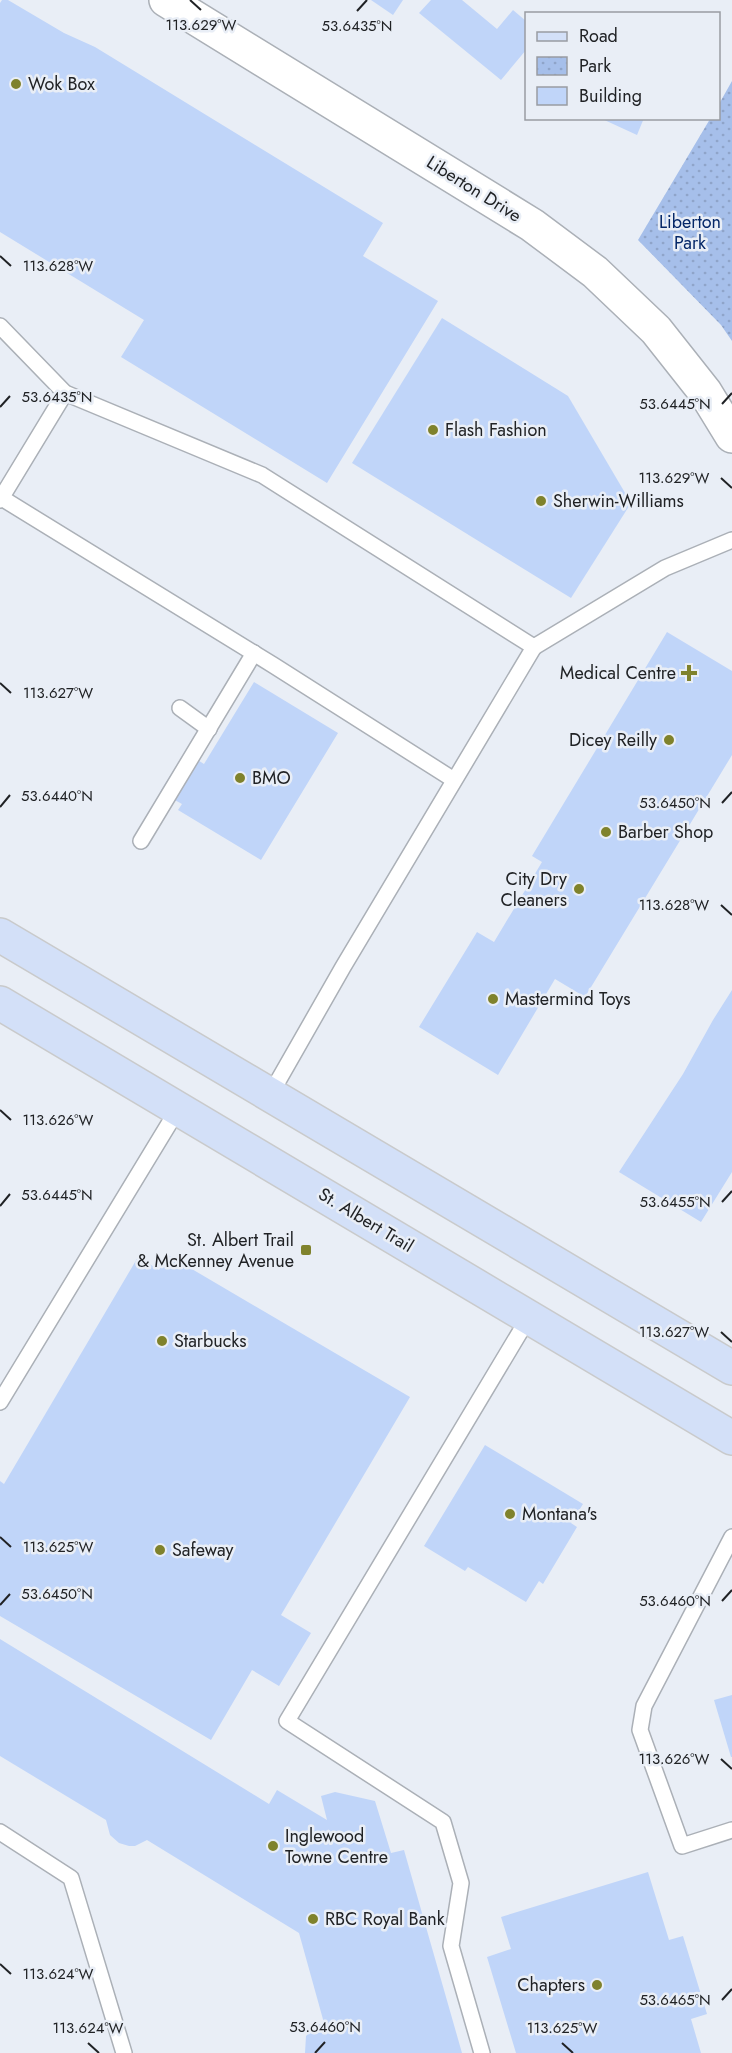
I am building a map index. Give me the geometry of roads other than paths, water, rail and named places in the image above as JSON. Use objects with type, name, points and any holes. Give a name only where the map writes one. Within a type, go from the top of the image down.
[{"type":"main road","points":[[0,935],[732,1368]]},
{"type":"main road","name":"St. Albert Trail","points":[[0,1003],[732,1438]]},
{"type":"street","name":"Liberton Drive","points":[[166,0],[532,225],[595,272],[656,330],[705,392],[732,436]]},
{"type":"lane","points":[[0,326],[65,393],[262,475],[534,647]]},
{"type":"lane","points":[[65,393],[0,498],[254,653],[454,780]]},
{"type":"lane","points":[[270,1095],[343,967],[534,647],[665,568],[732,540]]},
{"type":"lane","points":[[141,841],[254,653]]},
{"type":"lane","points":[[180,708],[209,729]]},
{"type":"lane","points":[[0,1402],[178,1109]]},
{"type":"lane","points":[[482,2053],[451,1946],[461,1883],[443,1822],[287,1721],[530,1317]]},
{"type":"lane","points":[[732,1537],[644,1706],[640,1730],[682,1846],[732,1830]]},
{"type":"lane","points":[[0,1832],[71,1878],[124,2053]]},
{"type":"place","name":"Wok Box","points":[[16,84]]},
{"type":"place","name":"Flash Fashion","points":[[433,430]]},
{"type":"place","name":"Sherwin-Williams","points":[[541,501]]},
{"type":"place","name":"Medical Centre","points":[[689,673]]},
{"type":"place","name":"Dicey Reilly","points":[[669,740]]},
{"type":"place","name":"BMO","points":[[240,778]]},
{"type":"place","name":"Barber Shop","points":[[606,832]]},
{"type":"place","name":"City Dry Cleaners","points":[[579,889]]},
{"type":"place","name":"Mastermind Toys","points":[[493,999]]},
{"type":"place","name":"St. Albert Trail & McKenney Avenue","points":[[306,1250]]},
{"type":"place","name":"Starbucks","points":[[162,1341]]},
{"type":"place","name":"Montana's","points":[[510,1514]]},
{"type":"place","name":"Safeway","points":[[160,1550]]},
{"type":"place","name":"Inglewood Towne Centre","points":[[273,1846]]},
{"type":"place","name":"RBC Royal Bank","points":[[313,1919]]},
{"type":"place","name":"Chapters","points":[[597,1985]]},
{"type":"park label","name":"Liberton Park","points":[[690,232]]}]
